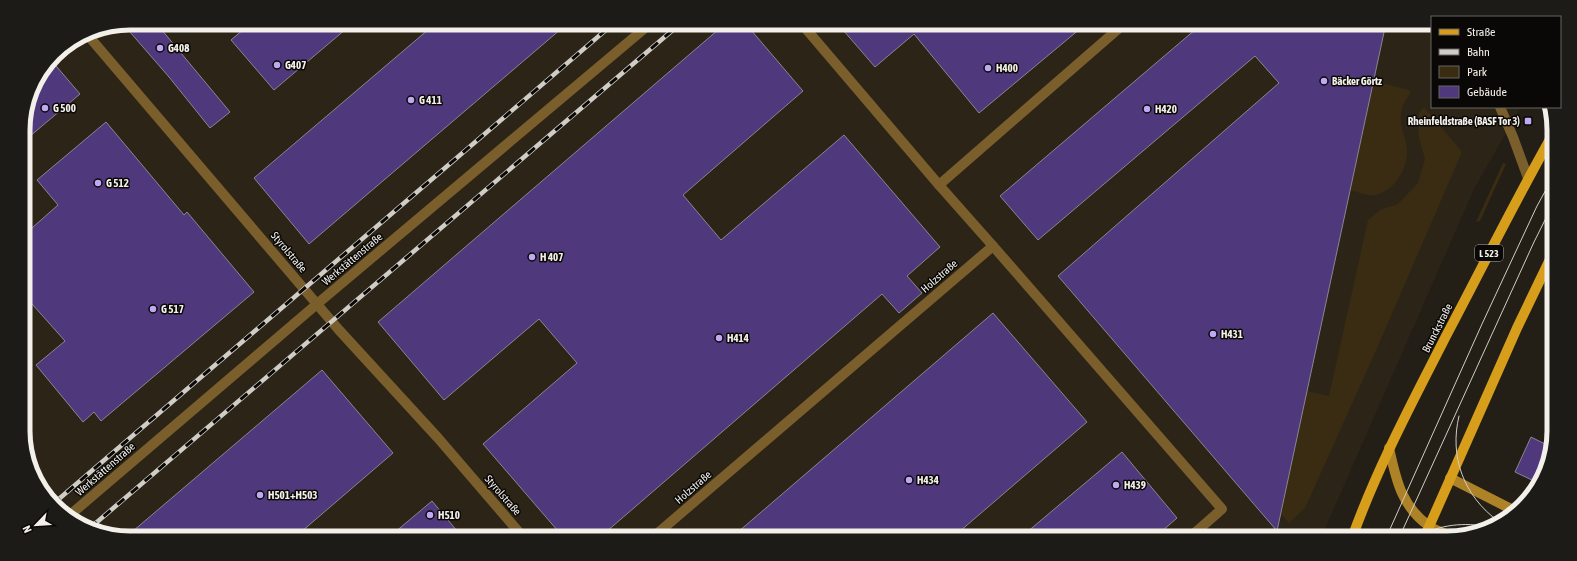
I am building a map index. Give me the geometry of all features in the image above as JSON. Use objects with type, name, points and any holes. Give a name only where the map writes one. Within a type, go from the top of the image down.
[{"type":"main road","name":"Brunckstraße","points":[[1355,531],[1367,497],[1389,448],[1528,178],[1547,145]]},
{"type":"main road","points":[[1427,531],[1517,328],[1547,267]]},
{"type":"main road","points":[[1389,448],[1403,498],[1429,526],[1441,531]]},
{"type":"main road","points":[[1450,478],[1510,508]]},
{"type":"street","name":"Werkstättenstraße","points":[[73,512],[316,304],[643,30]]},
{"type":"street","points":[[807,30],[939,185],[1222,509],[1197,531]]},
{"type":"street","points":[[939,185],[1117,30]]},
{"type":"street","name":"Styrolstraße","points":[[91,38],[316,304],[438,438],[518,531]]},
{"type":"street","points":[[1500,108],[1528,178]]},
{"type":"street","name":"Holzstraße","points":[[660,531],[993,246]]},
{"type":"shaded area","points":[[130,30],[1431,30],[1431,108],[1520,108],[1474,189],[1324,531],[124,531],[98,526],[86,521],[64,506],[47,486],[35,463],[30,431],[31,117],[33,104],[43,80],[59,59],[86,40],[98,35]]},
{"type":"green space","points":[[1374,81],[1409,90],[1411,92],[1403,105],[1401,114],[1401,124],[1407,149],[1404,167],[1393,185],[1382,193],[1372,195],[1350,190]]},
{"type":"green space","points":[[1424,107],[1462,152],[1374,355],[1305,508],[1289,523],[1281,514],[1307,391],[1329,396],[1368,220],[1380,210],[1398,204],[1418,183],[1425,159],[1419,138],[1418,122],[1419,113]]},
{"type":"green space","points":[[1503,163],[1506,164],[1480,221],[1476,222]]},
{"type":"building","points":[[128,30],[162,30],[230,112],[210,128],[169,77]]},
{"type":"building","name":"G407","points":[[243,30],[345,30],[274,90],[231,40]]},
{"type":"building","name":"G 411","points":[[428,30],[560,30],[309,244],[254,178]]},
{"type":"building","points":[[718,30],[751,30],[803,91],[683,195],[721,240],[844,135],[940,247],[907,276],[922,293],[899,313],[882,294],[607,531],[558,531],[483,444],[577,363],[539,319],[444,400],[378,322]]},
{"type":"building","name":"H400","points":[[843,30],[1079,30],[979,113],[914,34],[875,67]]},
{"type":"building","name":"H431","points":[[1195,30],[1384,30],[1277,531],[1058,276],[1279,83],[1255,56],[1038,240],[1000,196]]},
{"type":"building","name":"G 500","points":[[55,64],[80,94],[30,136],[33,104],[43,80]]},
{"type":"building","points":[[106,122],[184,215],[187,212],[254,292],[101,421],[94,412],[83,422],[36,365],[65,341],[30,302],[30,230],[58,205],[37,180]]},
{"type":"building","name":"H434","points":[[993,313],[1087,422],[960,531],[739,531]]},
{"type":"building","name":"H501+H503","points":[[322,370],[393,453],[302,531],[133,531]]},
{"type":"building","points":[[1531,437],[1546,444],[1542,463],[1533,481],[1515,472]]},
{"type":"building","name":"H439","points":[[1122,452],[1177,518],[1162,531],[1028,531]]},
{"type":"building","name":"H510","points":[[432,501],[457,531],[396,531]]},
{"type":"tram line","points":[[1389,531],[1482,324],[1537,206],[1547,188]]},
{"type":"tram line","points":[[1402,531],[1547,216]]},
{"type":"tram line","points":[[1459,416],[1456,431],[1456,446],[1462,474],[1468,488],[1476,500],[1495,519]]},
{"type":"tram line","points":[[1429,531],[1448,526],[1466,524],[1479,525]]},
{"type":"railway","points":[[58,500],[606,30]]},
{"type":"railway","points":[[94,524],[673,30]]},
{"type":"place","name":"G408","points":[[160,48]]},
{"type":"place","name":"G407","points":[[277,65]]},
{"type":"place","name":"H400","points":[[988,68]]},
{"type":"place","name":"Bäcker Görtz","points":[[1324,81]]},
{"type":"place","name":"G 411","points":[[411,100]]},
{"type":"place","name":"G 500","points":[[45,108]]},
{"type":"place","name":"H420","points":[[1147,109]]},
{"type":"place","name":"Rheinfeldstraße (BASF Tor 3)","points":[[1528,121]]},
{"type":"place","name":"G 512","points":[[98,183]]},
{"type":"place","name":"H 407","points":[[532,257]]},
{"type":"place","name":"G 517","points":[[153,309]]},
{"type":"place","name":"H431","points":[[1213,334]]},
{"type":"place","name":"H414","points":[[719,338]]},
{"type":"place","name":"H434","points":[[909,480]]},
{"type":"place","name":"H439","points":[[1116,485]]},
{"type":"place","name":"H501+H503","points":[[260,495]]},
{"type":"place","name":"H510","points":[[430,515]]}]
